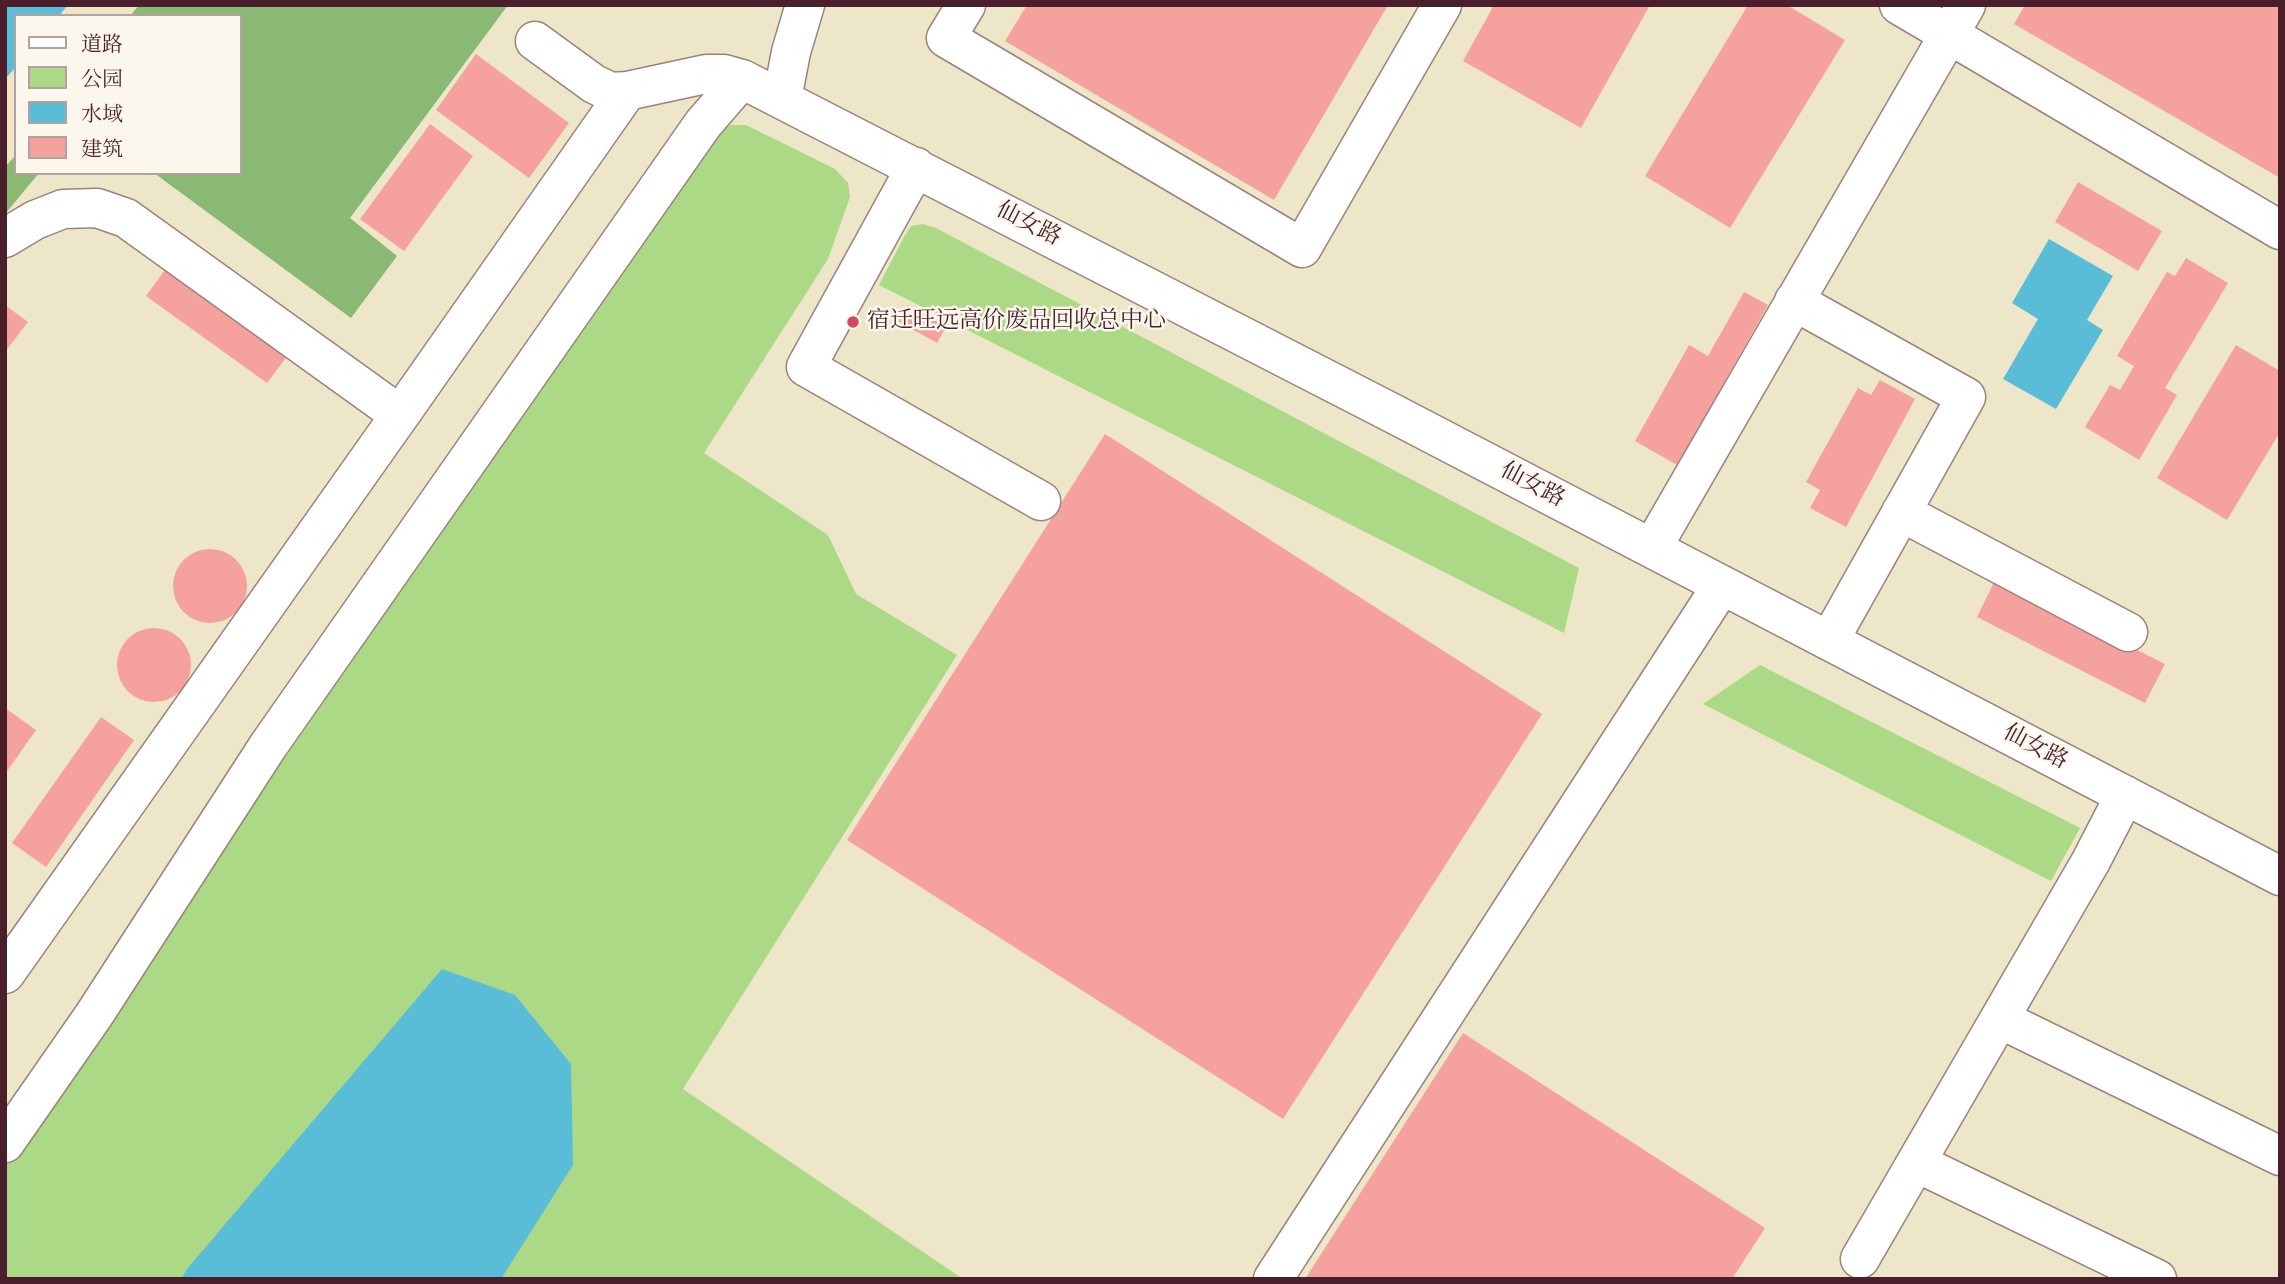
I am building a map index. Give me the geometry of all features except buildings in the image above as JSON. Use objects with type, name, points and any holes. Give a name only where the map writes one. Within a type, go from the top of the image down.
[{"type":"street","points":[[782,99],[791,52],[805,5]]},
{"type":"street","points":[[966,5],[946,37],[1302,248],[1442,5]]},
{"type":"street","points":[[1899,5],[1958,20],[2280,230]]},
{"type":"street","points":[[1652,548],[1958,20]]},
{"type":"street","points":[[535,41],[593,84],[611,92],[627,91]]},
{"type":"street","name":"仙女路","points":[[627,91],[706,74],[723,74],[742,79],[1652,548],[2280,876]]},
{"type":"street","points":[[5,1143],[94,1015],[268,746],[703,124],[742,79]]},
{"type":"street","points":[[5,974],[627,91]]},
{"type":"street","points":[[916,167],[806,367],[1041,501]]},
{"type":"street","points":[[5,238],[35,220],[63,209],[97,208],[126,218],[400,415]]},
{"type":"street","points":[[1794,301],[1966,397],[1829,641]]},
{"type":"street","points":[[1901,512],[2128,632]]},
{"type":"street","points":[[1273,1279],[1722,585]]},
{"type":"street","points":[[1860,1259],[2091,861],[2125,795]]},
{"type":"street","points":[[2000,1019],[2280,1156]]},
{"type":"street","points":[[1917,1163],[2157,1279]]},
{"type":"green space","points":[[139,5],[508,5],[350,218],[397,256],[351,318],[157,175],[242,175],[242,14],[132,14]]},
{"type":"green space","points":[[731,125],[746,125],[835,169],[848,183],[850,197],[828,259],[704,453],[828,535],[856,594],[957,655],[683,1089],[963,1279],[5,1279],[5,1163],[718,131]]},
{"type":"green space","points":[[14,157],[14,175],[37,175],[5,214],[5,167]]},
{"type":"green space","points":[[923,224],[936,228],[1579,568],[1564,633],[879,285],[911,226]]},
{"type":"green space","points":[[1760,665],[2080,828],[2051,881],[1703,704]]},
{"type":"water","points":[[5,5],[68,5],[61,14],[14,14],[14,69],[5,79]]},
{"type":"water","points":[[2049,239],[2113,276],[2087,320],[2103,330],[2056,409],[2003,379],[2038,319],[2012,303]]},
{"type":"water","points":[[442,969],[515,995],[571,1064],[573,1165],[501,1279],[181,1279],[187,1269]]},
{"type":"place","name":"宿迁旺远高价废品回收总中心","points":[[853,322]]}]
